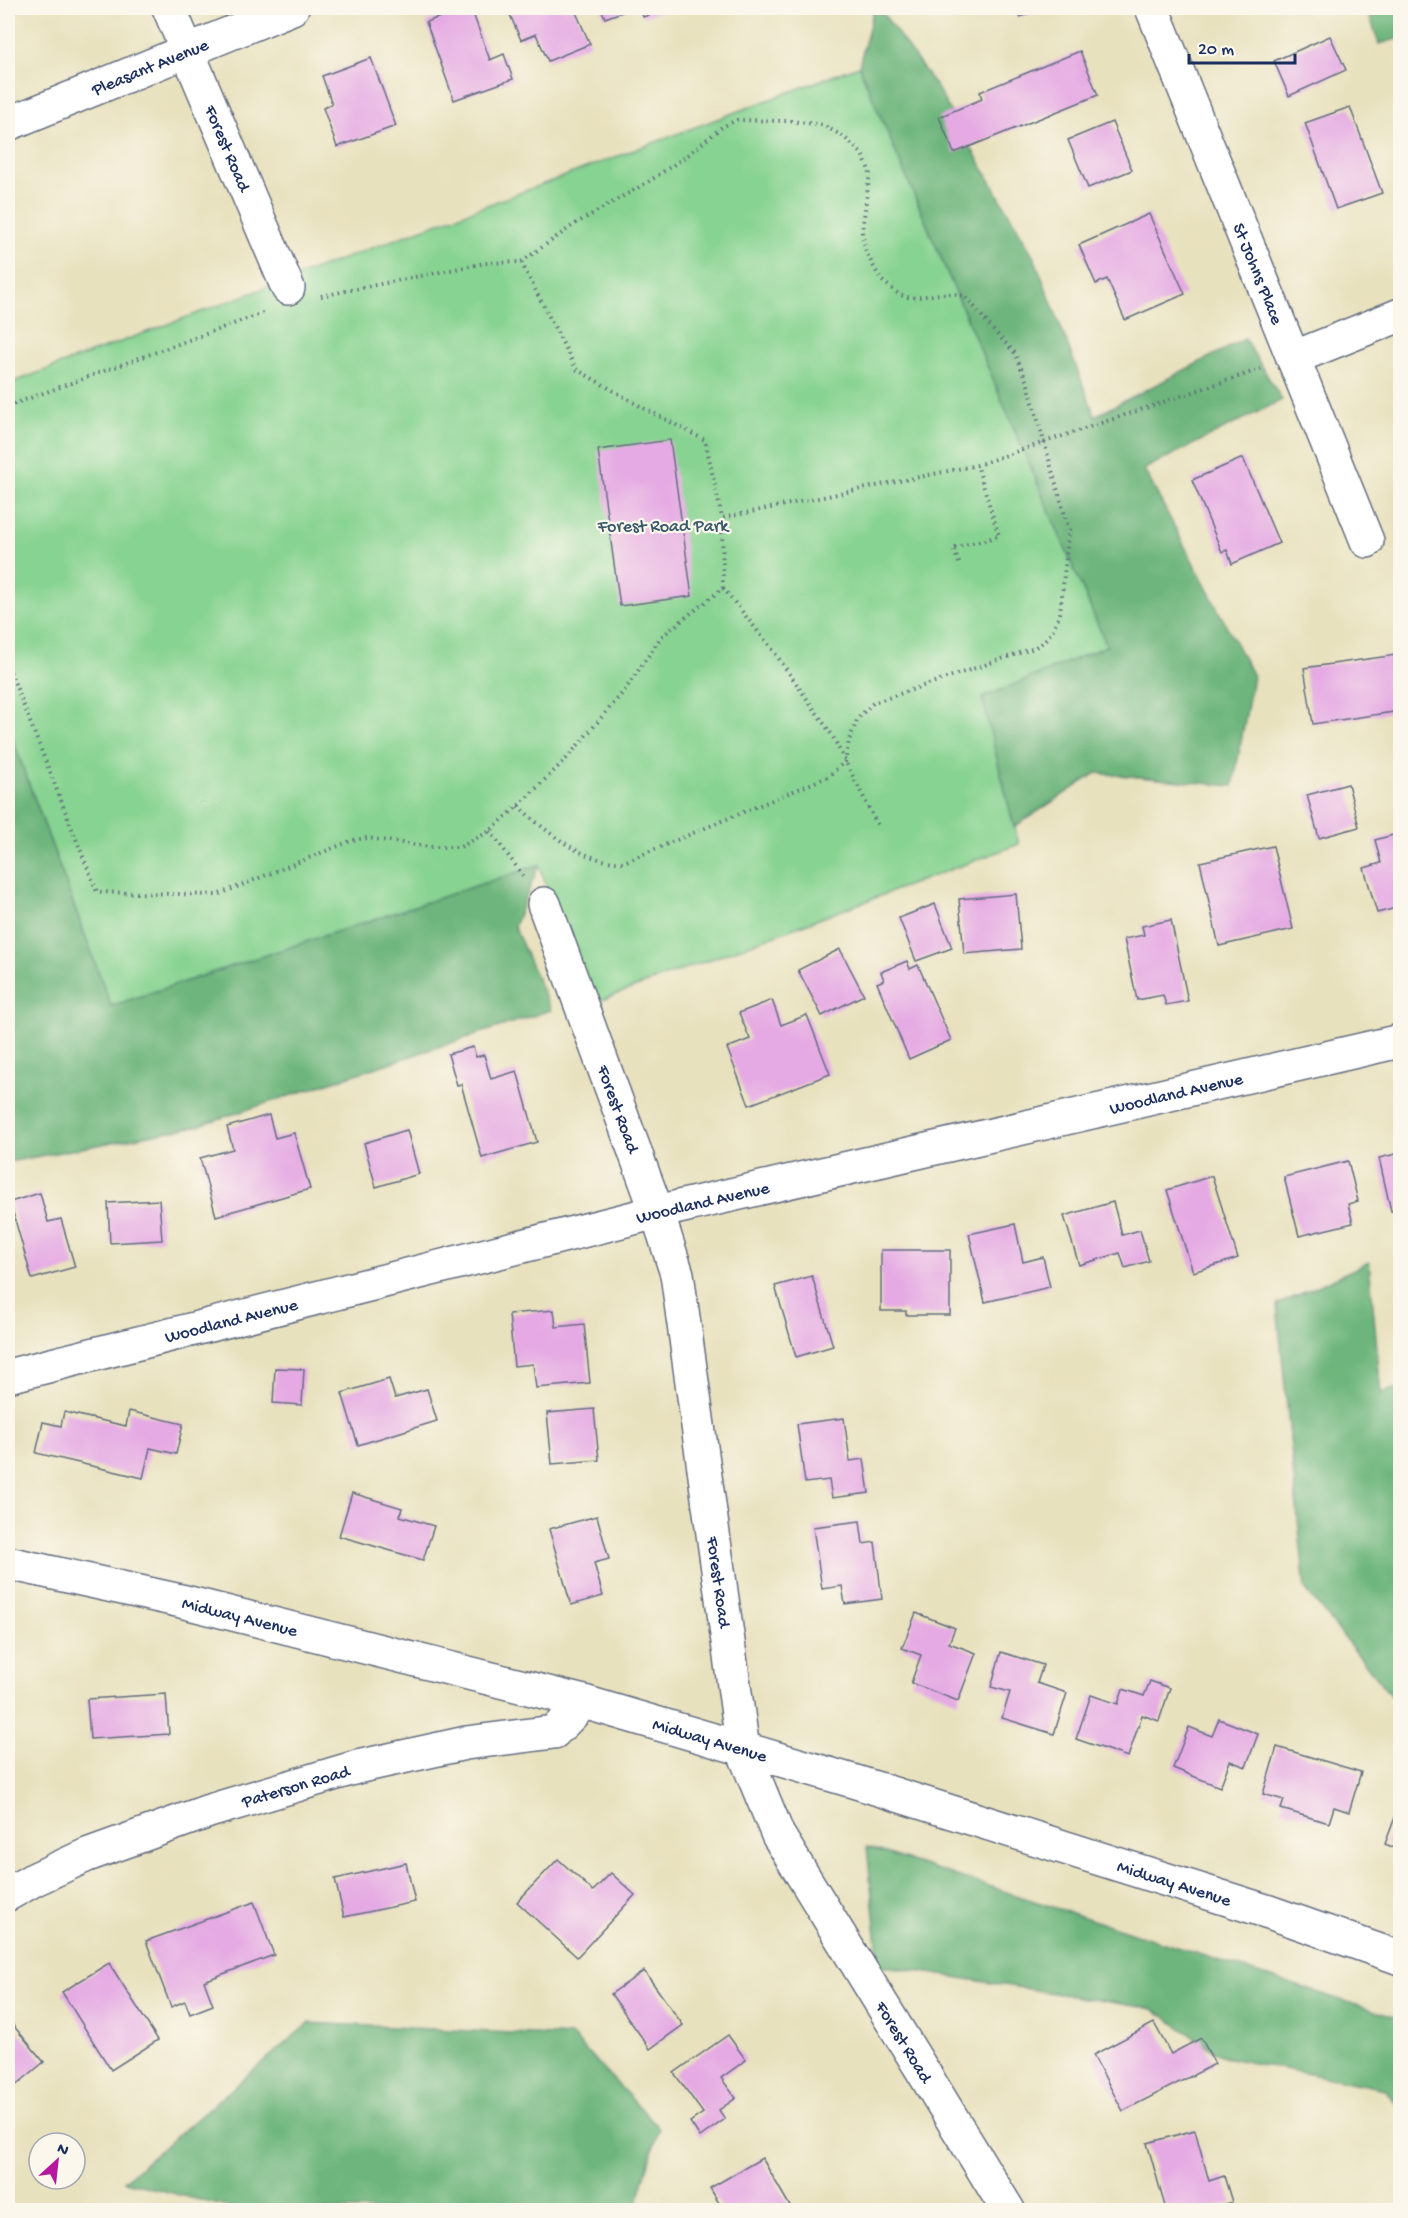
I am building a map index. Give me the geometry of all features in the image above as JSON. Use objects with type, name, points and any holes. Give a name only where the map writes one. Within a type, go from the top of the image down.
[{"type":"street","name":"Forest Road","points":[[169,8],[291,294]]},
{"type":"street","name":"Pleasant Avenue","points":[[8,124],[292,8]]},
{"type":"street","name":"St Johns Place","points":[[1152,8],[1367,541]]},
{"type":"street","points":[[1293,358],[1401,315]]},
{"type":"street","name":"Forest Road","points":[[544,904],[657,1212],[677,1274],[743,1750],[778,1835],[1008,2211]]},
{"type":"street","name":"Woodland Avenue","points":[[8,1376],[657,1212],[1401,1041]]},
{"type":"street","name":"Midway Avenue","points":[[8,1563],[181,1601],[584,1702],[856,1782],[1258,1908],[1401,1958]]},
{"type":"street","name":"Paterson Road","points":[[8,1894],[87,1855],[198,1815],[357,1767],[466,1743],[554,1732],[584,1702]]},
{"type":"path","points":[[8,406],[291,294],[388,284],[485,263],[521,262],[575,224],[648,183],[688,155],[722,127],[737,120],[791,121],[823,125],[844,137],[862,153],[870,172],[862,232],[866,252],[881,280],[900,295],[911,298],[941,294],[966,297],[1015,353],[1028,385],[1069,530],[1060,613],[1052,632],[1034,648],[873,703],[858,718],[849,741],[845,762],[827,777],[624,862],[610,862],[573,848],[538,825],[518,806]]},
{"type":"path","points":[[521,262],[576,369],[705,440],[722,518],[723,588],[773,650],[832,735],[879,828]]},
{"type":"path","points":[[722,518],[977,465],[1293,358]]},
{"type":"path","points":[[959,563],[953,548],[999,536],[977,465]]},
{"type":"path","points":[[8,666],[98,892],[217,895],[353,840],[367,838],[430,847],[460,847],[490,831],[566,759],[626,690],[661,637],[723,588]]},
{"type":"path","points":[[490,831],[544,904]]},
{"type":"green space","points":[[874,8],[879,8],[937,88],[1034,257],[1095,416],[1245,339],[1282,400],[1144,469],[1253,676],[1233,786],[1096,773],[1014,827],[982,698],[1107,646],[859,66]]},
{"type":"green space","points":[[1367,8],[1400,8],[1400,38],[1379,44]]},
{"type":"green space","name":"Forest Road Park","points":[[859,66],[1107,646],[982,698],[1019,844],[588,1005],[539,865],[111,1006],[8,727],[8,384]]},
{"type":"green space","points":[[8,727],[111,1006],[539,865],[514,926],[551,1010],[197,1126],[8,1162]]},
{"type":"green space","points":[[1369,1262],[1381,1393],[1400,1387],[1400,1707],[1305,1589],[1277,1305]]},
{"type":"green space","points":[[867,1847],[1400,2019],[1400,2108],[1385,2089],[1224,2057],[1153,2009],[879,1965]]},
{"type":"green space","points":[[309,2023],[572,2036],[659,2128],[637,2203],[637,2210],[239,2210],[124,2181]]},
{"type":"building","points":[[471,8],[490,60],[504,54],[513,79],[454,100],[426,22]]},
{"type":"building","points":[[507,8],[574,8],[590,44],[548,61],[536,34],[521,40]]},
{"type":"building","points":[[601,8],[633,8],[605,18]]},
{"type":"building","points":[[640,8],[668,8],[643,17]]},
{"type":"building","points":[[1017,8],[1042,8],[1020,17]]},
{"type":"building","points":[[1330,36],[1346,70],[1289,96],[1274,61]]},
{"type":"building","points":[[1080,51],[1098,95],[954,153],[939,117],[982,99],[980,92]]},
{"type":"building","points":[[371,58],[396,126],[337,147],[323,108],[332,104],[322,76]]},
{"type":"building","points":[[1350,107],[1382,193],[1336,209],[1305,123]]},
{"type":"building","points":[[1112,122],[1132,170],[1088,188],[1068,140]]},
{"type":"building","points":[[1149,214],[1185,294],[1125,320],[1107,279],[1096,284],[1079,245]]},
{"type":"building","points":[[670,440],[692,596],[620,606],[598,450]]},
{"type":"building","points":[[1243,458],[1279,543],[1232,564],[1227,550],[1222,552],[1192,480]]},
{"type":"building","points":[[1396,655],[1400,711],[1313,724],[1304,668]]},
{"type":"building","points":[[1348,784],[1359,827],[1319,838],[1307,795]]},
{"type":"building","points":[[1400,833],[1400,907],[1377,913],[1364,868],[1381,863],[1375,840]]},
{"type":"building","points":[[1273,846],[1293,929],[1219,946],[1200,862]]},
{"type":"building","points":[[1016,894],[1021,949],[964,954],[959,899]]},
{"type":"building","points":[[935,904],[952,948],[916,961],[899,918]]},
{"type":"building","points":[[1171,920],[1188,1001],[1166,1005],[1163,995],[1137,1000],[1124,939],[1144,935],[1142,926]]},
{"type":"building","points":[[840,949],[864,995],[822,1016],[798,970]]},
{"type":"building","points":[[907,961],[910,969],[918,965],[951,1040],[909,1059],[877,983],[884,980],[881,972]]},
{"type":"building","points":[[772,1000],[781,1025],[807,1015],[830,1074],[749,1105],[727,1048],[750,1039],[739,1013]]},
{"type":"building","points":[[473,1047],[476,1057],[484,1055],[491,1079],[517,1071],[537,1142],[482,1158],[461,1084],[457,1085],[448,1054]]},
{"type":"building","points":[[269,1115],[275,1138],[294,1133],[310,1189],[216,1216],[200,1158],[233,1149],[227,1127]]},
{"type":"building","points":[[407,1130],[419,1174],[376,1187],[364,1143]]},
{"type":"building","points":[[1400,1153],[1400,1209],[1391,1211],[1379,1158]]},
{"type":"building","points":[[1348,1161],[1358,1201],[1348,1204],[1353,1223],[1299,1236],[1284,1177]]},
{"type":"building","points":[[1212,1176],[1238,1258],[1193,1272],[1167,1190]]},
{"type":"building","points":[[40,1193],[48,1222],[61,1219],[75,1267],[32,1279],[10,1202]]},
{"type":"building","points":[[159,1200],[162,1240],[110,1243],[108,1203]]},
{"type":"building","points":[[1113,1202],[1122,1235],[1140,1230],[1149,1261],[1125,1268],[1120,1253],[1079,1265],[1064,1216]]},
{"type":"building","points":[[1015,1224],[1023,1262],[1043,1257],[1050,1287],[985,1302],[969,1234]]},
{"type":"building","points":[[881,1250],[950,1250],[950,1315],[906,1315],[906,1311],[881,1311]]},
{"type":"building","points":[[812,1276],[833,1346],[796,1357],[775,1286]]},
{"type":"building","points":[[554,1310],[556,1327],[584,1324],[590,1383],[536,1388],[533,1364],[514,1366],[509,1314]]},
{"type":"building","points":[[275,1368],[304,1369],[302,1405],[273,1403]]},
{"type":"building","points":[[389,1379],[395,1398],[427,1389],[437,1421],[358,1445],[342,1393]]},
{"type":"building","points":[[594,1409],[599,1460],[552,1464],[547,1413]]},
{"type":"building","points":[[129,1411],[183,1424],[176,1454],[150,1448],[143,1478],[36,1453],[43,1422],[61,1426],[64,1412],[126,1426]]},
{"type":"building","points":[[844,1418],[850,1461],[864,1459],[869,1493],[832,1498],[829,1480],[805,1483],[797,1424]]},
{"type":"building","points":[[352,1493],[402,1508],[400,1516],[434,1526],[423,1560],[339,1536]]},
{"type":"building","points":[[597,1516],[609,1559],[594,1563],[603,1596],[571,1605],[549,1529]]},
{"type":"building","points":[[860,1521],[863,1544],[875,1542],[882,1599],[845,1604],[842,1586],[822,1589],[813,1527]]},
{"type":"building","points":[[916,1613],[955,1628],[949,1643],[976,1653],[958,1701],[911,1683],[921,1655],[902,1648]]},
{"type":"building","points":[[1001,1652],[1043,1665],[1037,1683],[1067,1693],[1054,1734],[1002,1718],[1010,1692],[991,1687]]},
{"type":"building","points":[[1150,1681],[1170,1688],[1159,1721],[1142,1715],[1128,1757],[1076,1739],[1091,1695],[1118,1704],[1123,1689],[1144,1696]]},
{"type":"building","points":[[166,1694],[169,1734],[90,1739],[87,1699]]},
{"type":"building","points":[[1219,1719],[1258,1734],[1246,1767],[1230,1761],[1220,1787],[1173,1768],[1189,1727],[1212,1736]]},
{"type":"building","points":[[1277,1747],[1361,1772],[1349,1812],[1334,1807],[1329,1823],[1281,1809],[1284,1800],[1263,1794]]},
{"type":"building","points":[[1400,1804],[1400,1850],[1385,1844]]},
{"type":"building","points":[[558,1859],[593,1891],[611,1873],[635,1895],[577,1957],[517,1902]]},
{"type":"building","points":[[406,1863],[415,1902],[344,1917],[335,1879]]},
{"type":"building","points":[[254,1902],[274,1955],[204,1981],[213,2005],[190,2014],[185,2001],[171,2007],[146,1941]]},
{"type":"building","points":[[109,1963],[158,2040],[111,2070],[62,1992]]},
{"type":"building","points":[[644,1971],[683,2025],[650,2049],[611,1994]]},
{"type":"building","points":[[1154,2023],[1171,2054],[1201,2038],[1215,2064],[1123,2111],[1093,2055]]},
{"type":"building","points":[[12,2024],[44,2062],[8,2092],[8,2028]]},
{"type":"building","points":[[728,2035],[746,2060],[721,2078],[736,2098],[719,2110],[725,2119],[700,2137],[690,2122],[703,2113],[674,2073]]},
{"type":"building","points":[[1195,2130],[1209,2181],[1224,2176],[1232,2202],[1202,2210],[1166,2210],[1147,2143]]},
{"type":"building","points":[[762,2158],[791,2208],[787,2210],[723,2210],[710,2188]]}]
